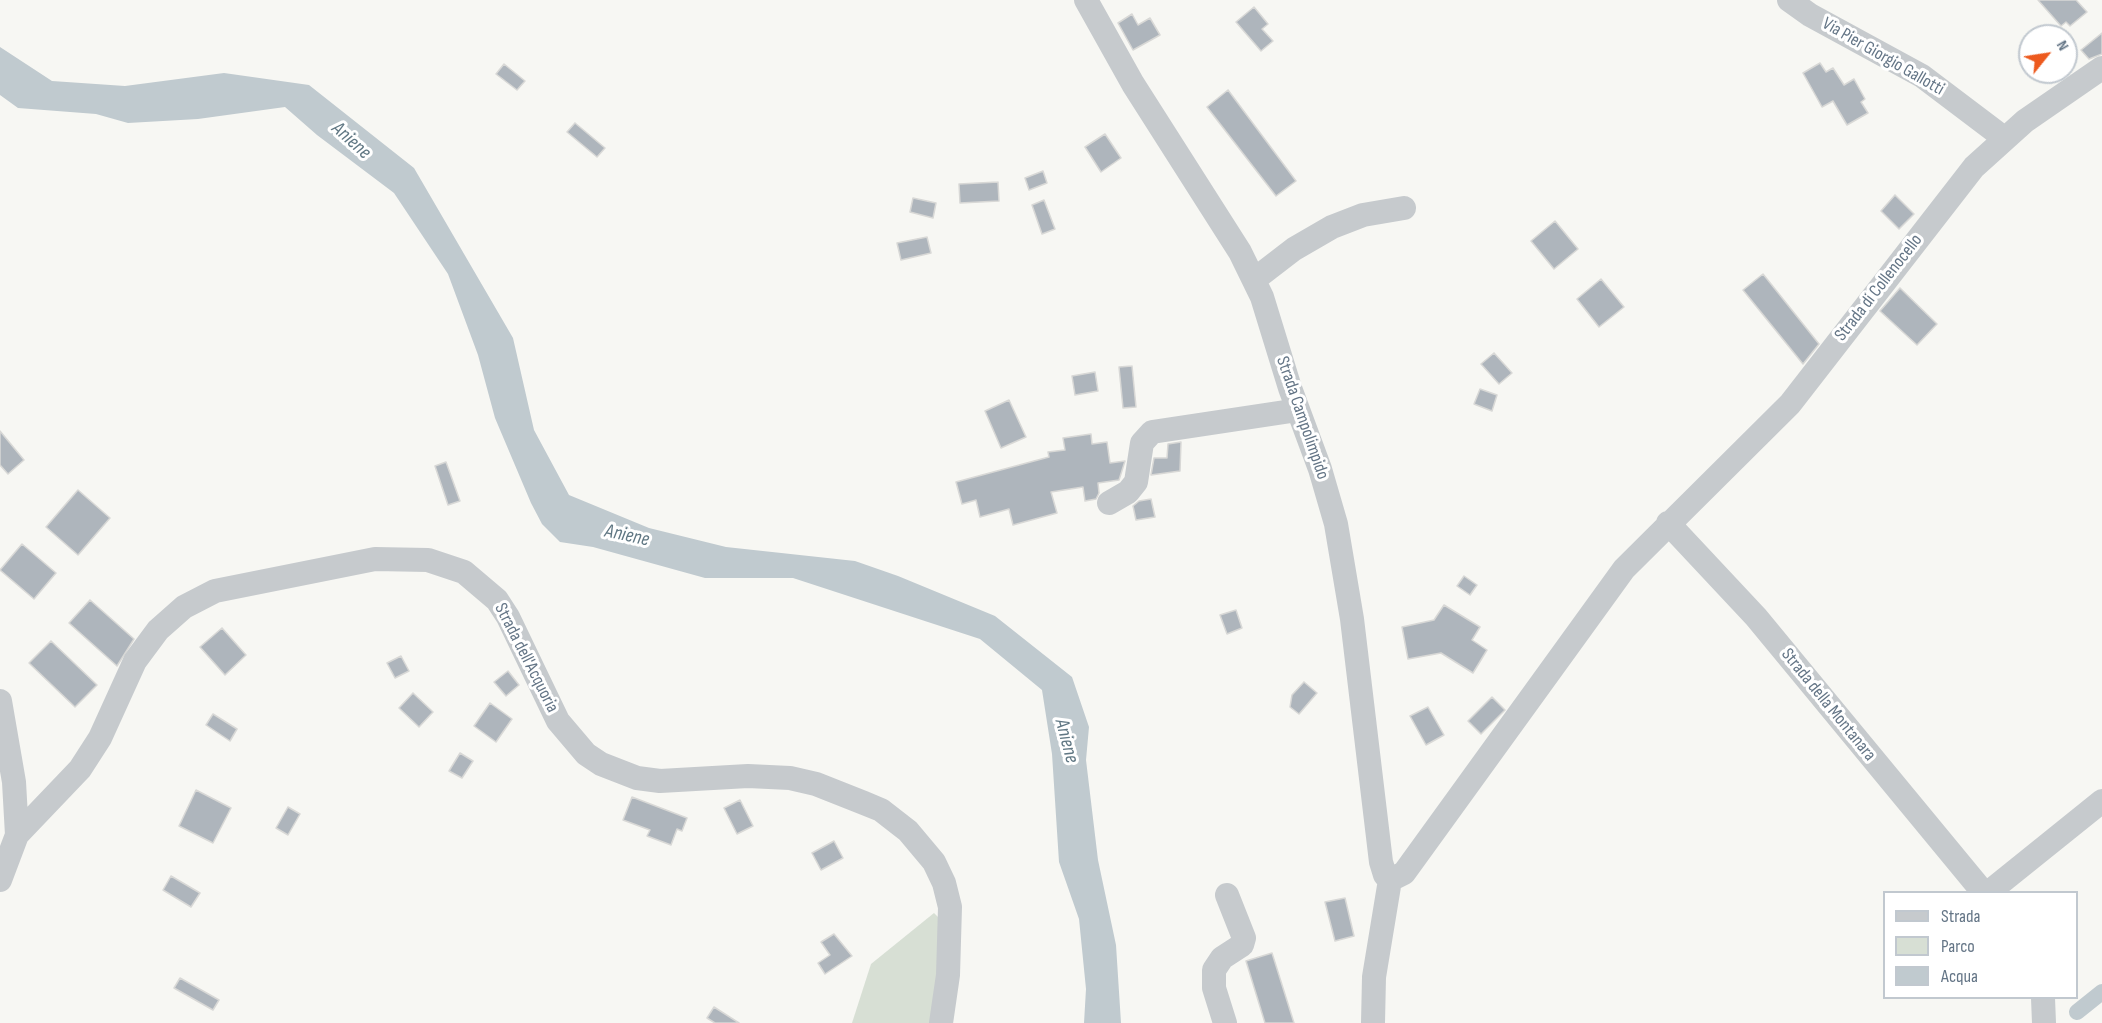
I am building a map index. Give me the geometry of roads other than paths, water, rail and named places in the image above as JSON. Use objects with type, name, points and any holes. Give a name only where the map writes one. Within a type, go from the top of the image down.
[{"type":"street","name":"Strada Campolimpido","points":[[1086,0],[1132,84],[1255,279],[1326,487],[1340,543],[1352,619],[1381,862],[1390,880]]},
{"type":"street","name":"Via Pier Giorgio Gallotti","points":[[1789,0],[1810,15],[1922,76],[2004,138]]},
{"type":"street","name":"Strada di Collenocello","points":[[1390,880],[1404,873],[1613,582],[1668,523],[1790,404],[1953,191],[2004,138],[2033,114],[2102,68]]},
{"type":"street","points":[[1255,279],[1294,249],[1332,227],[1363,214],[1404,208]]},
{"type":"street","points":[[1109,503],[1128,492],[1136,482],[1142,443],[1152,432],[1298,410]]},
{"type":"street","name":"Strada della Montanara","points":[[1668,523],[1756,617],[1982,891]]},
{"type":"street","name":"Strada dell'Acquoria","points":[[0,880],[17,835],[62,791],[92,753],[129,670],[146,644],[166,622],[194,600],[226,589],[375,559],[428,560],[470,575],[496,600],[508,617],[554,715],[571,738],[597,762],[637,778],[660,781],[748,776],[790,778],[816,784],[881,810],[908,831],[934,862],[944,882],[950,907],[948,975],[941,1023]]},
{"type":"street","points":[[0,701],[14,782],[17,835]]},
{"type":"street","points":[[1990,891],[2102,801]]},
{"type":"street","points":[[1373,1023],[1374,978],[1390,880]]},
{"type":"street","points":[[1225,1023],[1214,988],[1214,970],[1222,958],[1242,945],[1244,938],[1227,895]]},
{"type":"water","name":"Aniene","points":[[0,47],[52,81],[125,86],[224,73],[309,85],[414,168],[513,338],[534,430],[569,495],[649,528],[726,547],[855,561],[898,576],[995,616],[1072,677],[1089,727],[1086,760],[1098,860],[1116,945],[1121,1023],[1084,1023],[1086,989],[1079,919],[1059,862],[1052,754],[1042,690],[980,639],[793,578],[705,578],[593,547],[560,542],[542,524],[495,418],[478,355],[448,274],[394,193],[317,135],[285,107],[198,119],[128,123],[96,114],[18,108],[0,95]]},
{"type":"waterway","points":[[2077,1012],[2102,992]]}]
